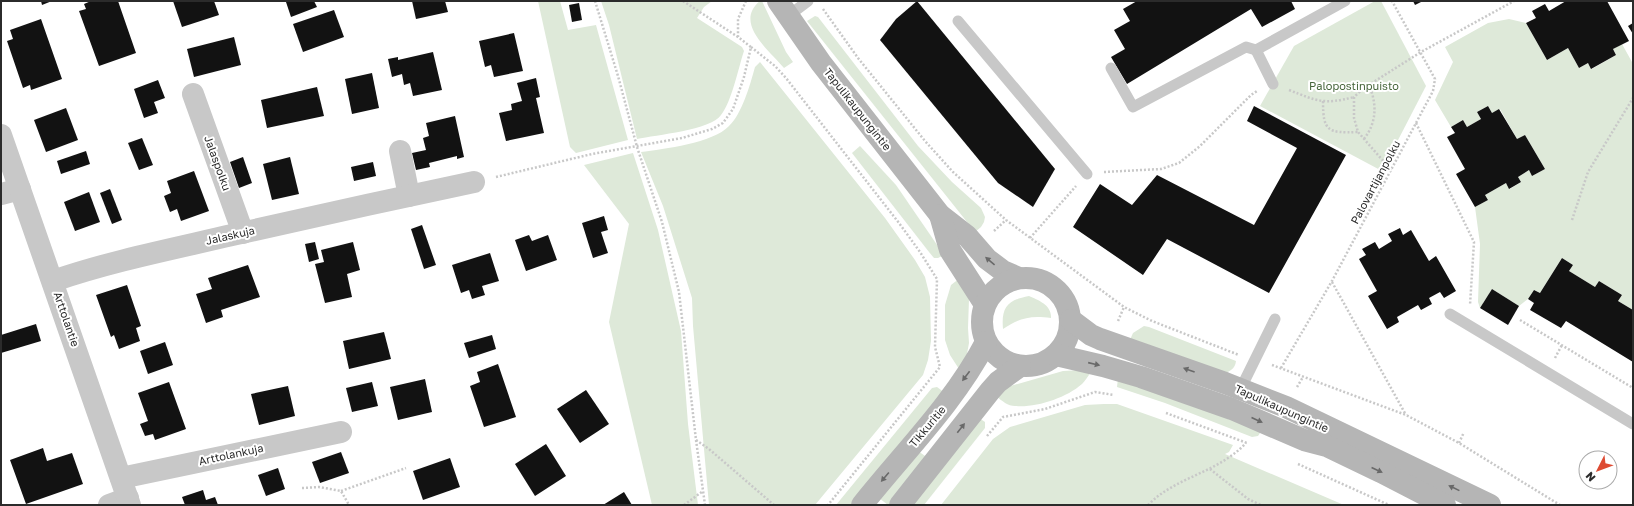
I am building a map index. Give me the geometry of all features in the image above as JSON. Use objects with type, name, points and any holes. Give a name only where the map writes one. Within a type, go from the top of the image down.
[{"type":"main road","name":"Tapulikaupungintie","points":[[783,8],[821,63],[940,215],[967,236],[987,259],[1003,271],[1019,278]]},
{"type":"main road","name":"Tapulikaupungintie","points":[[940,215],[950,250],[984,303]]},
{"type":"main road","points":[[1027,277],[1043,279],[1056,288],[1066,300],[1071,320],[1069,331],[1062,347],[1056,355],[1041,364],[1020,366],[1008,363],[998,356],[986,342],[981,317],[984,303],[1000,287],[1019,278],[1027,277]]},
{"type":"main road","name":"Tapulikaupungintie","points":[[1071,320],[1091,335],[1100,339],[1286,407],[1490,505]]},
{"type":"main road","name":"Tikkuritie","points":[[862,505],[951,397],[972,368],[986,342]]},
{"type":"main road","name":"Tapulikaupungintie","points":[[1056,355],[1141,377],[1232,409],[1304,440],[1327,446],[1445,505]]},
{"type":"main road","points":[[900,505],[990,391],[1003,378],[1020,366]]},
{"type":"street","name":"Jalaspolku","points":[[193,94],[243,233]]},
{"type":"street","name":"Arttolantie","points":[[1,135],[10,191],[53,281],[121,478],[122,503]]},
{"type":"street","points":[[400,151],[409,196]]},
{"type":"street","name":"Jalaskuja","points":[[53,281],[87,269],[474,182]]},
{"type":"street","name":"Arttolankuja","points":[[121,478],[341,432]]},
{"type":"lane","points":[[783,8],[808,1]]},
{"type":"lane","points":[[1111,68],[1133,108],[1246,48],[1256,50],[1345,1]]},
{"type":"lane","points":[[958,21],[1087,174]]},
{"type":"lane","points":[[1256,50],[1273,84]]},
{"type":"lane","points":[[1450,314],[1633,424]]},
{"type":"lane","points":[[1232,409],[1240,389],[1275,318]]},
{"type":"path","points":[[595,1],[618,76],[637,147],[662,222],[679,292],[705,505]]},
{"type":"path","points":[[683,1],[738,37],[775,66],[786,78],[899,223],[937,279],[935,347],[940,368],[828,505]]},
{"type":"path","points":[[738,37],[738,19],[746,1]]},
{"type":"path","name":"Palovartijanpolku","points":[[1281,368],[1332,281],[1433,90],[1435,79],[1392,1]]},
{"type":"path","points":[[1030,238],[1087,174],[1161,169],[1179,163],[1200,146],[1251,94],[1273,84],[1316,100],[1334,102],[1354,97],[1369,85],[1421,52],[1514,1]]},
{"type":"path","points":[[821,7],[858,58],[925,141],[953,172],[1006,220],[1124,308],[1152,321],[1238,355],[1281,368],[1406,415],[1459,443],[1542,492],[1560,505]]},
{"type":"path","points":[[474,182],[592,154],[682,138],[712,129],[723,123],[733,109],[744,77],[751,47]]},
{"type":"path","points":[[1364,139],[1371,130],[1374,120],[1373,94],[1369,85]]},
{"type":"path","points":[[1354,97],[1354,118],[1358,132],[1391,170]]},
{"type":"path","points":[[1572,220],[1588,172],[1633,98]]},
{"type":"path","points":[[1323,101],[1325,123],[1332,132],[1358,132]]},
{"type":"path","points":[[1416,123],[1474,242],[1469,325]]},
{"type":"path","points":[[1332,281],[1406,415]]},
{"type":"path","points":[[1520,320],[1633,388]]},
{"type":"path","points":[[983,441],[1003,417],[1045,409],[1095,392],[1117,396]]},
{"type":"path","points":[[1160,410],[1253,445]]},
{"type":"path","points":[[1459,443],[1464,432]]},
{"type":"path","points":[[696,440],[709,449],[774,505]]},
{"type":"path","points":[[1148,505],[1174,486],[1210,470],[1229,458],[1246,443]]},
{"type":"path","points":[[1294,463],[1389,505]]},
{"type":"path","points":[[302,488],[319,487],[341,491],[406,468]]},
{"type":"path","points":[[1210,470],[1248,498],[1261,505]]},
{"type":"path","points":[[684,505],[704,490]]},
{"type":"path","points":[[341,491],[349,505]]},
{"type":"green space","points":[[538,1],[560,1],[568,30],[596,25],[628,140],[576,153],[570,147]]},
{"type":"green space","points":[[601,1],[712,1],[704,7],[697,18],[742,47],[744,51],[732,93],[721,115],[706,125],[669,134],[637,139],[609,25]]},
{"type":"green space","points":[[760,1],[762,1],[786,52],[793,62],[784,68],[763,45],[752,27],[750,18],[753,9]]},
{"type":"green space","name":"Palopostinpuisto","points":[[1375,1],[1381,1],[1426,86],[1382,171],[1260,106],[1294,46]]},
{"type":"green space","points":[[815,16],[818,17],[918,146],[952,182],[981,208],[985,217],[984,222],[975,232],[807,21]]},
{"type":"green space","points":[[1509,19],[1526,23],[1547,60],[1568,48],[1579,68],[1588,63],[1592,69],[1616,55],[1613,49],[1622,44],[1632,62],[1633,61],[1633,310],[1618,301],[1622,295],[1599,281],[1595,287],[1569,271],[1573,265],[1562,258],[1540,293],[1534,290],[1528,299],[1519,306],[1492,289],[1480,308],[1478,302],[1480,244],[1475,207],[1488,200],[1485,195],[1506,183],[1510,189],[1521,182],[1518,177],[1529,170],[1532,176],[1545,169],[1525,135],[1517,139],[1500,109],[1492,113],[1488,106],[1477,112],[1481,119],[1467,127],[1463,120],[1451,127],[1435,100],[1453,62],[1445,47],[1488,23]]},
{"type":"green space","points":[[760,62],[885,218],[915,260],[925,277],[930,297],[931,341],[928,360],[923,375],[815,505],[709,505],[693,326],[692,298],[663,206],[641,152],[688,144],[712,137],[722,132],[734,121],[742,107],[755,67]]},
{"type":"green space","points":[[860,146],[896,185],[944,255],[934,258],[852,153]]},
{"type":"green space","points":[[633,153],[658,230],[681,331],[688,424],[698,505],[652,505],[609,322],[629,224],[584,165]]},
{"type":"green space","points":[[960,278],[969,299],[969,343],[967,354],[959,369],[950,355],[945,340],[945,305],[951,285]]},
{"type":"green space","points":[[1029,296],[1047,306],[1051,313],[1051,318],[1026,318],[1003,329],[1003,315],[1007,306],[1011,302]]},
{"type":"green space","points":[[1144,326],[1236,361],[1235,366],[1224,374],[1129,342],[1133,333]]},
{"type":"green space","points":[[1081,370],[1091,372],[1082,384],[1068,394],[1041,404],[1012,406],[996,396],[1007,387],[1063,371]]},
{"type":"green space","points":[[1118,378],[1262,430],[1258,436],[1252,437],[1165,403],[1117,387]]},
{"type":"green space","points":[[937,387],[945,393],[853,505],[836,505],[932,388]]},
{"type":"green space","points":[[1117,404],[1233,445],[1229,452],[1225,454],[1344,505],[941,505],[993,439],[1010,427],[1085,405]]},
{"type":"green space","points":[[979,418],[985,422],[985,428],[924,505],[910,505]]},
{"type":"green space","points":[[918,451],[928,458],[891,505],[888,505],[879,498]]},
{"type":"building","points":[[41,1],[52,1],[42,5]]},
{"type":"building","points":[[91,1],[118,1],[136,53],[99,66],[79,11],[86,9],[84,4]]},
{"type":"building","points":[[173,1],[214,1],[219,15],[182,27]]},
{"type":"building","points":[[314,1],[317,7],[291,17],[286,2]]},
{"type":"building","points":[[412,1],[445,1],[448,12],[416,19]]},
{"type":"building","points":[[917,1],[1055,169],[1033,207],[998,183],[880,40],[896,19]]},
{"type":"building","points":[[1137,1],[1291,1],[1295,9],[1262,27],[1251,9],[1127,84],[1111,57],[1125,49],[1114,30],[1130,21],[1123,9]]},
{"type":"building","points":[[1413,1],[1423,1],[1415,5]]},
{"type":"building","points":[[1566,1],[1607,1],[1629,41],[1613,49],[1616,55],[1591,69],[1588,63],[1579,68],[1568,48],[1547,60],[1526,23],[1536,18],[1532,11],[1545,4],[1549,11]]},
{"type":"building","points":[[579,3],[582,20],[572,22],[569,5]]},
{"type":"building","points":[[334,10],[344,37],[303,52],[293,24]]},
{"type":"building","points":[[41,19],[62,79],[31,90],[30,85],[23,88],[7,41],[13,39],[10,30]]},
{"type":"building","points":[[1633,23],[1633,34],[1628,26]]},
{"type":"building","points":[[514,33],[523,71],[494,77],[491,65],[485,67],[479,41]]},
{"type":"building","points":[[234,37],[241,65],[194,77],[187,49]]},
{"type":"building","points":[[433,52],[442,90],[413,96],[410,83],[404,85],[402,74],[392,77],[388,59],[398,57],[398,60]]},
{"type":"building","points":[[372,73],[379,108],[352,114],[345,79]]},
{"type":"building","points":[[536,78],[540,97],[536,98],[544,133],[506,141],[499,113],[512,110],[511,104],[522,101],[517,83]]},
{"type":"building","points":[[158,80],[165,98],[154,102],[158,113],[144,118],[134,89]]},
{"type":"building","points":[[317,87],[324,116],[267,128],[261,100]]},
{"type":"building","points":[[1254,106],[1346,155],[1269,293],[1167,239],[1143,275],[1073,227],[1100,184],[1132,205],[1157,175],[1254,225],[1297,148],[1247,121]]},
{"type":"building","points":[[1488,106],[1492,113],[1499,109],[1517,139],[1525,135],[1545,169],[1532,176],[1529,170],[1518,177],[1521,182],[1509,189],[1506,183],[1485,195],[1488,200],[1475,207],[1456,174],[1465,169],[1447,137],[1455,133],[1451,127],[1463,120],[1467,127],[1481,119],[1477,112]]},
{"type":"building","points":[[66,108],[78,140],[46,152],[34,120]]},
{"type":"building","points":[[455,116],[464,157],[457,159],[457,156],[429,163],[430,167],[416,170],[412,153],[426,150],[423,138],[429,136],[426,123]]},
{"type":"building","points":[[142,138],[153,165],[139,170],[128,143]]},
{"type":"building","points":[[86,151],[90,164],[61,174],[57,161]]},
{"type":"building","points":[[243,157],[252,183],[239,188],[230,162]]},
{"type":"building","points":[[290,157],[299,194],[272,200],[263,164]]},
{"type":"building","points":[[373,162],[376,176],[354,181],[351,167]]},
{"type":"building","points":[[194,171],[209,211],[181,221],[177,209],[170,212],[164,196],[171,193],[167,181]]},
{"type":"building","points":[[110,189],[122,220],[112,224],[100,193]]},
{"type":"building","points":[[89,192],[100,222],[75,231],[64,202]]},
{"type":"building","points":[[604,216],[608,230],[601,232],[608,253],[593,258],[582,223]]},
{"type":"building","points":[[422,225],[436,265],[424,269],[411,229]]},
{"type":"building","points":[[1400,228],[1403,235],[1411,230],[1429,261],[1436,256],[1456,291],[1444,298],[1440,292],[1429,298],[1432,304],[1421,310],[1418,305],[1397,317],[1399,322],[1387,329],[1368,296],[1377,291],[1359,259],[1366,255],[1362,249],[1375,242],[1379,249],[1392,241],[1388,234]]},
{"type":"building","points":[[529,235],[532,241],[548,235],[557,260],[526,271],[515,240]]},
{"type":"building","points":[[315,242],[319,259],[309,262],[305,244]]},
{"type":"building","points":[[353,242],[360,270],[347,274],[352,297],[325,303],[315,264],[324,262],[321,250]]},
{"type":"building","points":[[490,253],[499,281],[482,286],[485,295],[472,299],[469,290],[461,293],[452,265]]},
{"type":"building","points":[[1562,258],[1573,265],[1569,271],[1595,287],[1599,281],[1622,295],[1618,301],[1633,310],[1633,362],[1566,321],[1561,328],[1530,310],[1534,303],[1528,299],[1534,290],[1540,293]]},
{"type":"building","points":[[248,265],[260,297],[221,310],[223,317],[206,323],[196,294],[212,289],[208,278]]},
{"type":"building","points":[[127,285],[141,326],[136,328],[140,341],[119,349],[114,335],[111,337],[96,295]]},
{"type":"building","points":[[1492,289],[1519,306],[1508,325],[1480,308]]},
{"type":"building","points":[[36,324],[41,341],[1,353],[1,335]]},
{"type":"building","points":[[384,332],[391,359],[349,369],[343,341]]},
{"type":"building","points":[[492,335],[496,349],[469,358],[464,343]]},
{"type":"building","points":[[165,342],[173,365],[148,374],[140,351]]},
{"type":"building","points":[[498,364],[516,417],[484,427],[470,386],[480,382],[477,372]]},
{"type":"building","points":[[425,379],[432,412],[398,420],[390,387]]},
{"type":"building","points":[[169,382],[186,429],[155,440],[153,434],[145,436],[140,424],[148,421],[138,393]]},
{"type":"building","points":[[372,382],[378,406],[352,412],[346,388]]},
{"type":"building","points":[[288,386],[295,416],[259,425],[251,394]]},
{"type":"building","points":[[586,390],[609,424],[580,443],[557,409]]},
{"type":"building","points":[[546,444],[566,476],[535,496],[515,464]]},
{"type":"building","points":[[43,448],[47,461],[72,453],[83,484],[26,504],[10,460]]},
{"type":"building","points":[[341,452],[349,473],[320,483],[312,462]]},
{"type":"building","points":[[450,458],[460,487],[423,500],[413,471]]},
{"type":"building","points":[[278,468],[285,489],[266,496],[258,475]]},
{"type":"building","points":[[203,490],[206,500],[215,497],[218,505],[185,505],[182,497]]},
{"type":"building","points":[[624,492],[632,505],[603,505]]}]
